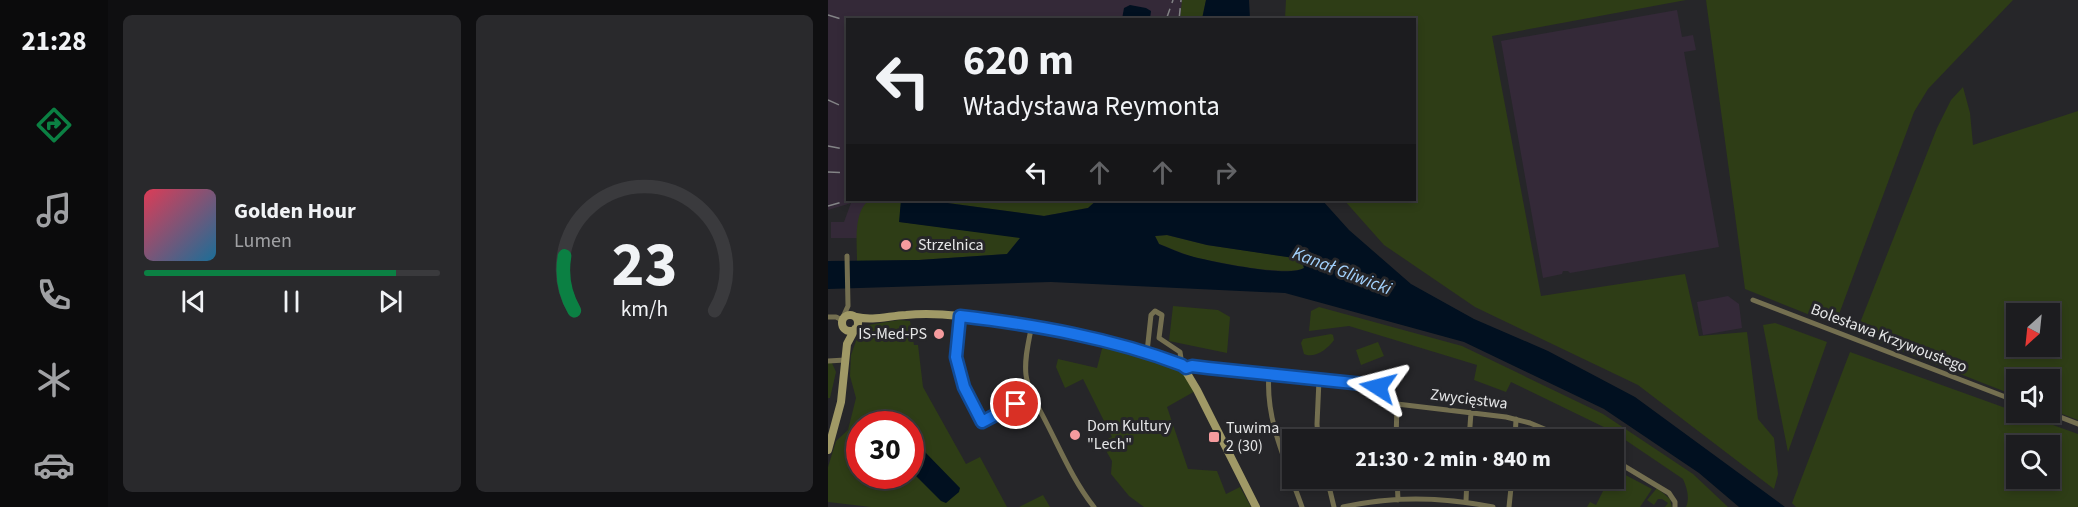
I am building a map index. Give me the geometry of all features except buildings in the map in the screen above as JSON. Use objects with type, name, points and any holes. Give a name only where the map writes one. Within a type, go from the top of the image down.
[{"type":"street","points":[[828,450],[845,378],[847,344],[842,324],[848,306],[847,257]]},
{"type":"street","name":"Bolesława Krzywoustego","points":[[1753,300],[2006,397]]},
{"type":"street","points":[[847,344],[856,328],[855,316],[848,306]]},
{"type":"street","points":[[1147,352],[1152,315],[1158,311],[1162,315],[1159,338],[1180,352],[1184,367],[1256,507]]},
{"type":"street","points":[[828,317],[843,318],[848,315],[873,319],[903,315],[960,316],[1032,324],[1147,352],[1184,367],[1373,385],[1397,404],[1396,429]]},
{"type":"street","points":[[960,316],[956,357],[964,387],[982,422],[1033,396]]},
{"type":"street","points":[[844,329],[850,331],[873,319]]},
{"type":"street","points":[[1032,324],[1026,360],[1026,377],[1033,396],[1078,484],[1094,507]]},
{"type":"street","points":[[828,361],[845,360]]},
{"type":"street","points":[[1269,374],[1267,394],[1274,430],[1302,507]]},
{"type":"street","points":[[1317,429],[1319,380]]},
{"type":"street","name":"Zwycięstwa","points":[[1397,404],[1516,419],[1542,429]]},
{"type":"street","points":[[1470,429],[1471,412]]},
{"type":"street","points":[[2060,417],[2078,424]]},
{"type":"street","points":[[1516,419],[1516,429]]},
{"type":"street","points":[[1624,466],[1669,493],[1675,502],[1675,507]]},
{"type":"street","points":[[1330,489],[1334,507]]},
{"type":"street","points":[[1398,489],[1398,500]]},
{"type":"street","points":[[1466,501],[1467,489]]},
{"type":"street","points":[[1509,507],[1511,489]]},
{"type":"street","points":[[1342,507],[1398,500],[1466,501],[1493,507]]},
{"type":"street","points":[[1415,500],[1416,507]]},
{"type":"shaded area","points":[[828,0],[1183,0],[1181,18],[846,18],[846,201],[871,201],[858,238],[831,238],[831,222],[844,222],[851,203],[828,210]]},
{"type":"shaded area","points":[[1677,10],[1682,37],[1693,35],[1696,50],[1684,52],[1719,247],[1570,273],[1563,271],[1562,274],[1543,278],[1501,41]]},
{"type":"shaded area","points":[[1728,296],[1739,304],[1742,328],[1703,335],[1697,302]]},
{"type":"green space","points":[[1182,0],[1206,0],[1202,18],[1180,18]]},
{"type":"green space","points":[[1286,0],[1686,0],[1492,36],[1541,296],[1685,274],[1699,336],[1747,332],[1758,419],[1774,438],[1778,474],[1774,489],[1638,385],[1475,307],[1384,245],[1345,201],[1416,201],[1416,18],[1285,18]]},
{"type":"green space","points":[[1706,0],[2013,0],[1928,89],[1914,112],[1835,325],[1745,289]]},
{"type":"green space","points":[[1963,87],[1970,113],[1973,145],[2078,111],[2078,420],[2060,413],[2060,369],[2006,369],[2006,392],[1856,333],[1937,128],[1951,100]]},
{"type":"green space","points":[[869,201],[901,201],[900,222],[1021,237],[1007,254],[919,260],[857,261],[858,219]]},
{"type":"green space","points":[[932,201],[1096,201],[1088,208],[1044,216]]},
{"type":"green space","points":[[1167,235],[1207,245],[1302,259],[1304,268],[1283,271],[1267,270],[1194,257],[1159,244],[1155,236]]},
{"type":"green space","points":[[1173,306],[1218,310],[1230,317],[1227,353],[1169,341]]},
{"type":"green space","points":[[1319,307],[1462,346],[1603,414],[1693,474],[1728,507],[1686,507],[1688,493],[1683,479],[1624,439],[1624,429],[1608,429],[1511,382],[1506,392],[1474,380],[1477,365],[1349,326],[1309,331],[1311,311]]},
{"type":"green space","points":[[899,320],[910,321],[914,345],[918,345],[923,387],[966,464],[980,457],[1007,507],[871,507],[828,502],[828,467],[836,441],[846,432],[846,489],[924,489],[924,411],[853,411],[856,398],[850,376],[851,355],[856,341],[868,325]]},
{"type":"green space","points":[[1775,323],[1827,342],[1788,452],[1763,325]]},
{"type":"green space","points":[[1331,334],[1334,340],[1325,350],[1312,355],[1304,354],[1301,343],[1303,339]]},
{"type":"green space","points":[[1104,341],[1182,365],[1197,390],[1167,407],[1188,469],[1217,471],[1226,494],[1240,487],[1251,507],[1144,507],[1129,496],[1111,474],[1112,461],[1101,442],[1112,437],[1083,379],[1065,388],[1056,367],[1058,359],[1097,368]]},
{"type":"green space","points":[[1378,342],[1384,356],[1361,365],[1356,350]]},
{"type":"green space","points":[[1850,352],[2006,408],[2006,423],[2047,423],[2078,434],[2078,507],[1796,507],[1792,503]]},
{"type":"green space","points":[[828,363],[832,363],[836,372],[830,398],[828,398]]},
{"type":"green space","points":[[1624,474],[1652,489],[1640,507],[1587,507],[1590,502],[1596,505],[1604,489],[1624,489]]},
{"type":"green space","points":[[1657,488],[1670,499],[1672,507],[1665,507],[1668,503],[1662,499],[1658,499],[1654,505],[1647,500]]},
{"type":"green space","points":[[1043,495],[1050,507],[1019,507]]},
{"type":"water","points":[[1206,0],[1249,0],[1250,18],[1202,18]]},
{"type":"water","points":[[1130,5],[1146,8],[1151,11],[1150,18],[1122,18],[1124,8]]},
{"type":"water","name":"Kanał Gliwicki","points":[[901,201],[932,201],[1044,216],[1088,208],[1096,201],[1323,201],[1349,230],[1411,284],[1474,319],[1548,351],[1635,397],[1785,507],[1739,507],[1699,473],[1604,409],[1464,342],[1285,293],[1051,282],[828,289],[828,261],[919,260],[1007,254],[1020,238],[899,222]],"holes":[[[1167,235],[1207,245],[1301,259],[1304,268],[1296,271],[1234,265],[1185,254],[1159,244],[1155,236]]]},
{"type":"water","points":[[924,451],[960,488],[959,492],[946,503],[924,484]]},
{"type":"railway","points":[[1167,18],[1173,0]]},
{"type":"railway","points":[[1179,18],[1181,0]]},
{"type":"railway","points":[[828,15],[846,20]]},
{"type":"railway","points":[[828,100],[846,108]]},
{"type":"railway","points":[[828,146],[846,150]]},
{"type":"railway","points":[[828,172],[846,173]]},
{"type":"railway","points":[[828,206],[846,201]]},
{"type":"place","name":"Strzelnica","points":[[906,245]]},
{"type":"place","name":"IS-Med-PS","points":[[939,334]]},
{"type":"place","name":"Dom Kultury \"Lech\"","points":[[1075,435]]},
{"type":"place","name":"Tuwima 2 (30)","points":[[1214,437]]},
{"type":"route","points":[[1016,404],[982,422],[964,387],[956,357],[960,316],[1032,324],[1063,331],[1147,352],[1186,368],[1192,366],[1223,369],[1378,387]]}]
